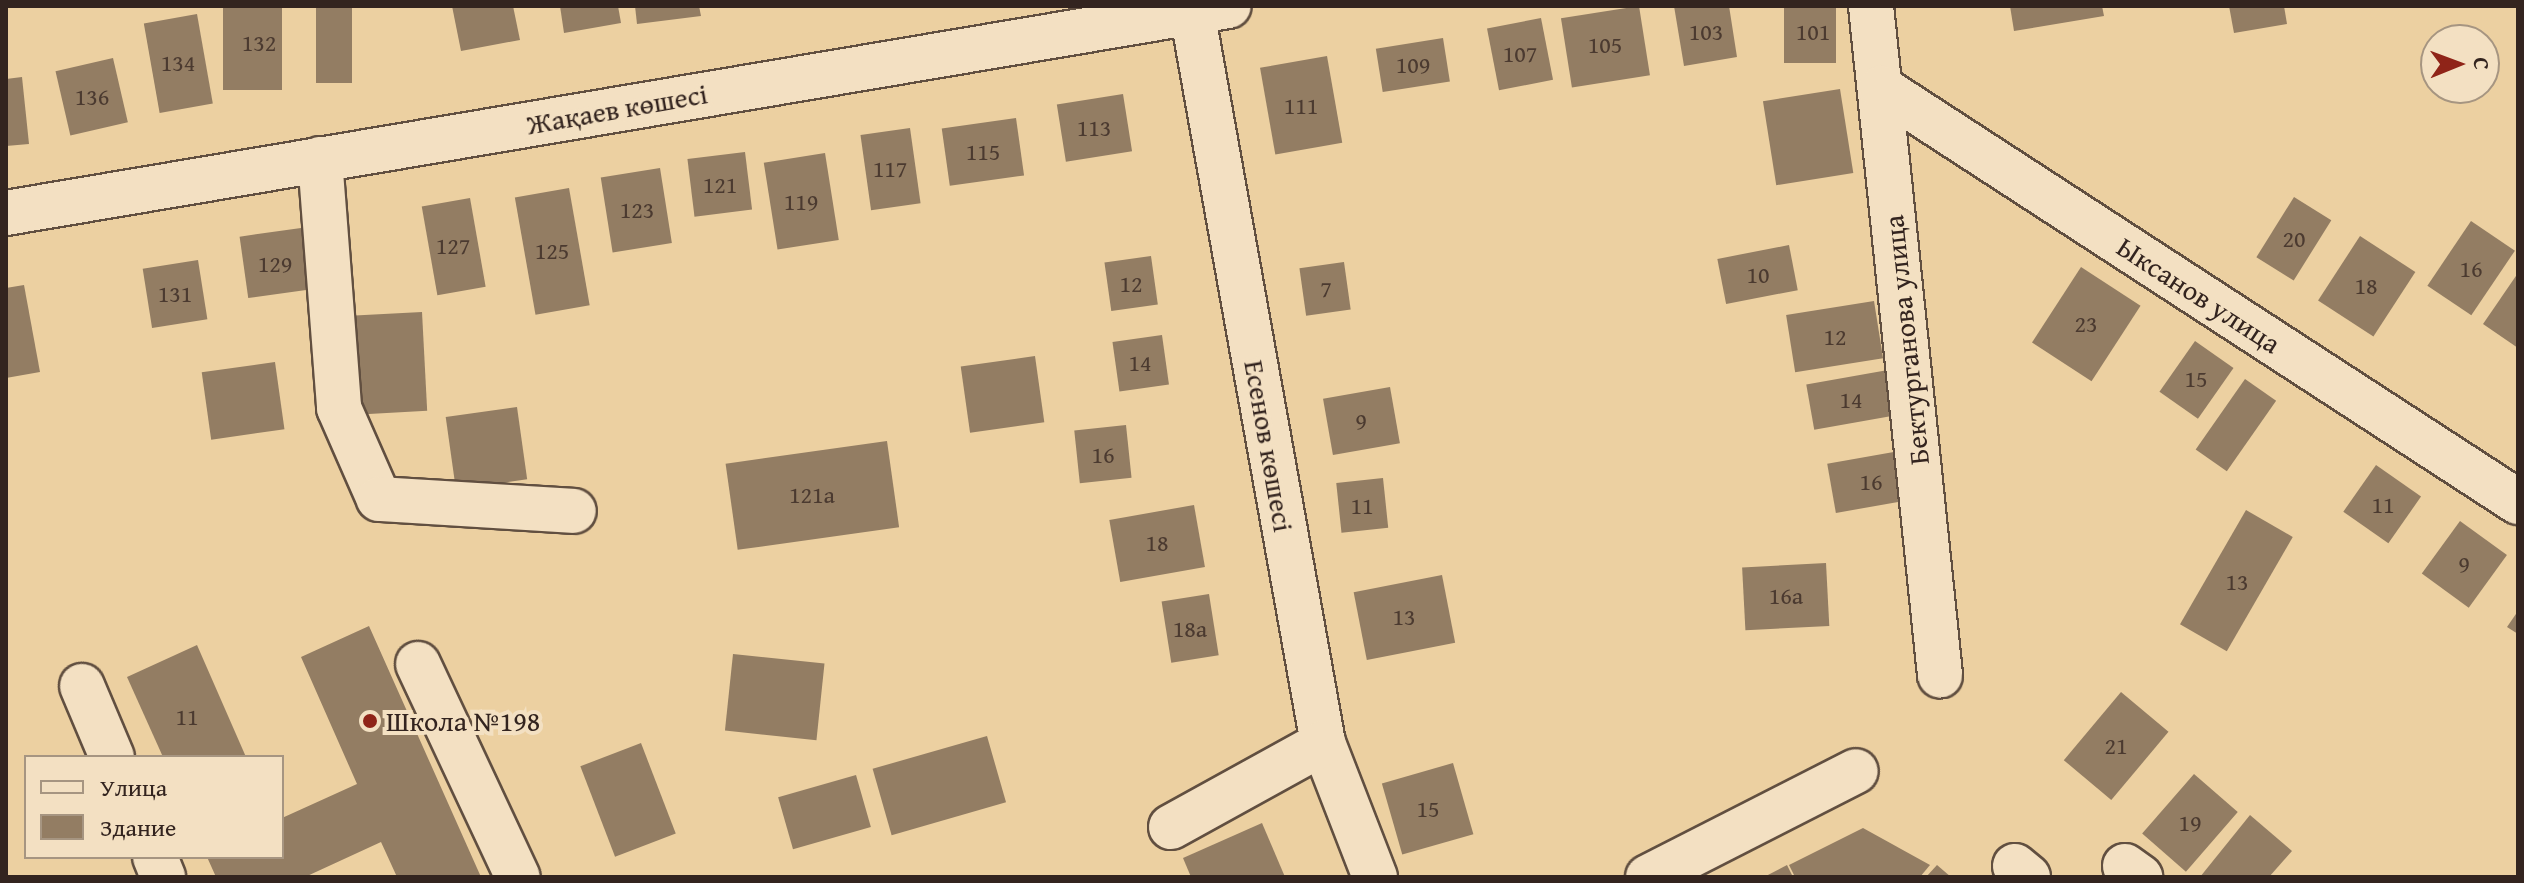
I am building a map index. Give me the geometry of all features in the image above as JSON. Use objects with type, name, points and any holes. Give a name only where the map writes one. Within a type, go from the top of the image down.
[{"type":"street","name":"Бектурганова улица","points":[[1871,6],[1940,675]]},
{"type":"street","name":"Жақаев көшесі","points":[[6,213],[1204,8]]},
{"type":"street","name":"Есенов көшесі","points":[[1204,8],[1323,743],[1375,877]]},
{"type":"street","name":"Ыксанов улица","points":[[1881,88],[2518,502]]},
{"type":"street","points":[[320,159],[339,408],[379,499],[574,511]]},
{"type":"street","points":[[418,664],[518,877]]},
{"type":"street","points":[[82,686],[111,755]]},
{"type":"street","points":[[1171,827],[1323,743]]},
{"type":"street","points":[[1648,877],[1856,771]]},
{"type":"building","points":[[223,6],[282,6],[282,90],[223,90]]},
{"type":"building","points":[[316,6],[352,6],[352,83],[316,83]]},
{"type":"building","points":[[452,6],[513,6],[520,40],[461,51]]},
{"type":"building","points":[[560,6],[618,6],[621,23],[564,33]]},
{"type":"building","points":[[635,6],[699,6],[701,16],[637,24]]},
{"type":"building","points":[[1639,6],[1650,75],[1572,87],[1561,18]]},
{"type":"building","points":[[1674,6],[1729,6],[1737,57],[1684,66]]},
{"type":"building","points":[[1784,6],[1836,6],[1836,63],[1784,63]]},
{"type":"building","points":[[2010,6],[2102,6],[2104,16],[2014,31]]},
{"type":"building","points":[[2229,6],[2284,6],[2287,24],[2234,33]]},
{"type":"building","points":[[197,14],[213,104],[160,113],[144,23]]},
{"type":"building","points":[[1541,18],[1553,80],[1499,90],[1487,28]]},
{"type":"building","points":[[1443,38],[1450,81],[1383,92],[1376,49]]},
{"type":"building","points":[[1327,56],[1342,143],[1275,154],[1260,68]]},
{"type":"building","points":[[113,58],[128,122],[70,136],[56,71]]},
{"type":"building","points":[[22,77],[29,144],[6,146],[6,79]]},
{"type":"building","points":[[1840,89],[1853,173],[1776,185],[1763,101]]},
{"type":"building","points":[[1123,94],[1132,151],[1066,162],[1057,104]]},
{"type":"building","points":[[1016,118],[1024,175],[950,186],[942,128]]},
{"type":"building","points":[[910,128],[921,203],[871,210],[860,135]]},
{"type":"building","points":[[745,152],[752,210],[695,217],[687,159]]},
{"type":"building","points":[[825,153],[839,240],[778,250],[764,163]]},
{"type":"building","points":[[660,168],[672,243],[613,252],[601,177]]},
{"type":"building","points":[[569,188],[590,305],[535,315],[515,198]]},
{"type":"building","points":[[2294,197],[2331,220],[2294,281],[2256,257]]},
{"type":"building","points":[[470,198],[486,287],[437,295],[422,207]]},
{"type":"building","points":[[2471,221],[2515,251],[2471,315],[2427,286]]},
{"type":"building","points":[[301,228],[310,289],[248,298],[240,237]]},
{"type":"building","points":[[2360,236],[2415,272],[2373,337],[2318,301]]},
{"type":"building","points":[[1789,245],[1798,290],[1726,304],[1717,259]]},
{"type":"building","points":[[1151,256],[1158,305],[1111,311],[1104,263]]},
{"type":"building","points":[[198,260],[207,319],[152,328],[143,269]]},
{"type":"building","points":[[1344,262],[1351,310],[1306,316],[1299,268]]},
{"type":"building","points":[[2081,267],[2141,306],[2092,381],[2032,342]]},
{"type":"building","points":[[2518,273],[2518,348],[2483,324]]},
{"type":"building","points":[[24,285],[40,372],[6,378],[6,288]]},
{"type":"building","points":[[1874,301],[1883,358],[1795,372],[1786,315]]},
{"type":"building","points":[[422,312],[427,411],[355,415],[350,316]]},
{"type":"building","points":[[1162,335],[1169,385],[1119,391],[1112,342]]},
{"type":"building","points":[[2195,341],[2234,368],[2198,419],[2159,392]]},
{"type":"building","points":[[1035,356],[1044,422],[970,433],[961,366]]},
{"type":"building","points":[[275,362],[284,429],[211,440],[202,372]]},
{"type":"building","points":[[1888,370],[1896,415],[1814,430],[1806,384]]},
{"type":"building","points":[[2245,379],[2276,401],[2227,471],[2196,449]]},
{"type":"building","points":[[1390,387],[1400,443],[1333,455],[1323,399]]},
{"type":"building","points":[[517,407],[527,479],[456,489],[446,417]]},
{"type":"building","points":[[1126,425],[1132,478],[1080,483],[1074,430]]},
{"type":"building","points":[[887,441],[899,527],[738,550],[726,464]]},
{"type":"building","points":[[1905,450],[1914,499],[1836,513],[1827,464]]},
{"type":"building","points":[[2376,465],[2421,497],[2388,543],[2343,512]]},
{"type":"building","points":[[1383,478],[1388,528],[1341,533],[1336,483]]},
{"type":"building","points":[[1194,505],[1205,567],[1120,582],[1109,520]]},
{"type":"building","points":[[2246,510],[2293,537],[2227,651],[2180,624]]},
{"type":"building","points":[[2460,521],[2507,555],[2469,608],[2422,574]]},
{"type":"building","points":[[1826,563],[1829,626],[1745,630],[1742,567]]},
{"type":"building","points":[[1442,575],[1455,643],[1367,660],[1354,592]]},
{"type":"building","points":[[1209,594],[1219,655],[1171,663],[1162,602]]},
{"type":"building","points":[[2518,611],[2518,634],[2507,627]]},
{"type":"building","name":"Школа №198","points":[[369,626],[481,877],[397,877],[381,842],[305,877],[216,877],[208,859],[284,859],[284,817],[357,784],[301,657]]},
{"type":"building","points":[[197,645],[245,755],[162,755],[127,677]]},
{"type":"building","points":[[733,654],[824,664],[816,740],[725,731]]},
{"type":"building","points":[[2121,692],[2168,732],[2111,800],[2064,760]]},
{"type":"building","points":[[987,736],[1006,802],[892,835],[873,769]]},
{"type":"building","points":[[641,743],[676,834],[615,857],[580,766]]},
{"type":"building","points":[[1453,763],[1473,834],[1402,855],[1382,783]]},
{"type":"building","points":[[2194,774],[2238,812],[2186,872],[2142,834]]},
{"type":"building","points":[[856,775],[871,827],[793,849],[778,797]]},
{"type":"building","points":[[2250,815],[2292,851],[2269,877],[2200,877]]},
{"type":"building","points":[[1262,823],[1285,877],[1191,877],[1183,858]]},
{"type":"building","points":[[1863,828],[1930,865],[1920,877],[1795,877],[1789,865]]},
{"type":"building","points":[[1787,865],[1793,877],[1764,877]]},
{"type":"building","points":[[1937,865],[1951,877],[1926,877]]},
{"type":"place","name":"Школа №198","points":[[370,721]]}]
